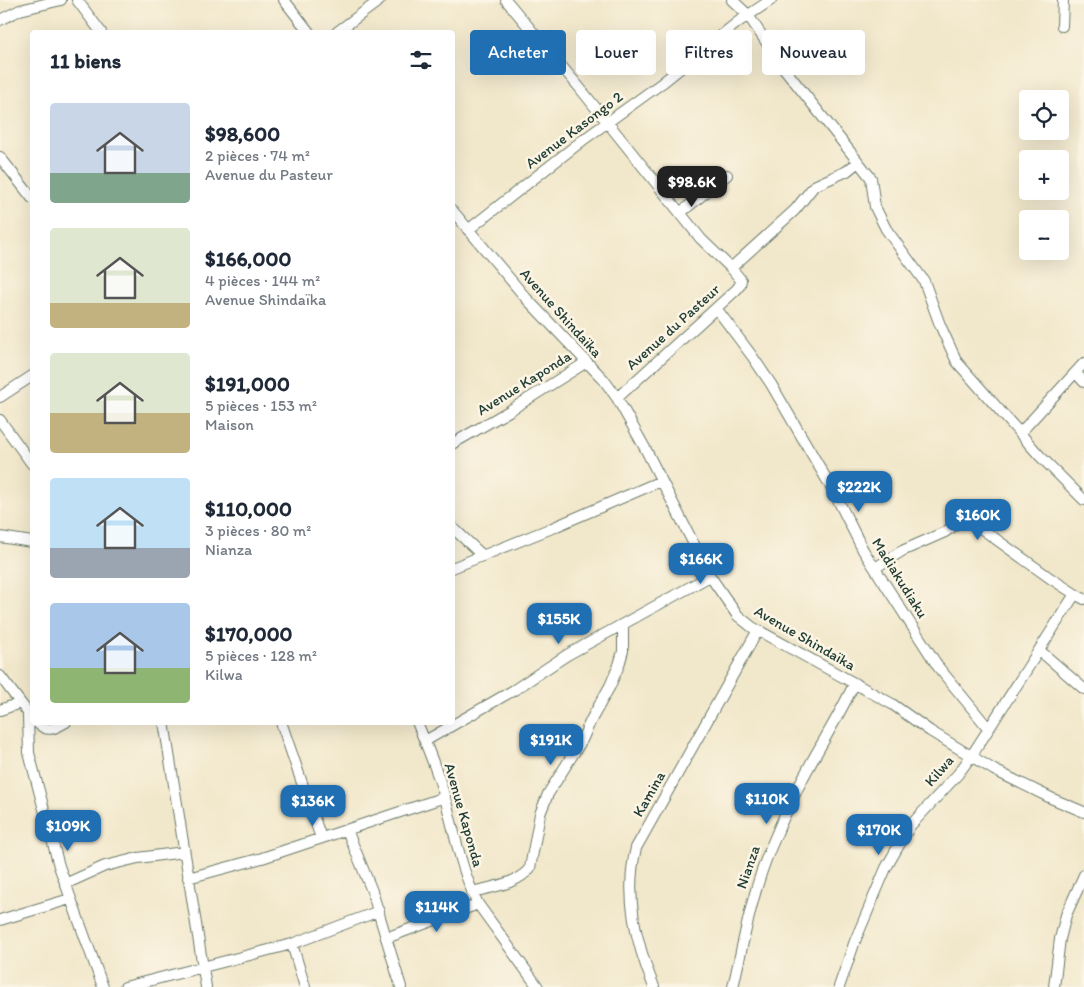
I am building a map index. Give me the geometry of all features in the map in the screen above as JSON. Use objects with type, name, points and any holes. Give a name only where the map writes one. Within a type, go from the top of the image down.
[{"type":"street","points":[[0,20],[19,5],[61,0]]},
{"type":"street","points":[[77,0],[100,30]]},
{"type":"street","points":[[284,0],[308,30]]},
{"type":"street","points":[[340,30],[380,0]]},
{"type":"street","name":"Avenue du Pasteur","points":[[506,0],[608,122],[701,239],[740,278],[740,285],[617,398]]},
{"type":"street","points":[[732,0],[748,15],[784,67],[871,178],[875,207],[886,229],[924,281],[940,325],[957,362],[1045,461],[1084,500]]},
{"type":"street","name":"Avenue Kasongo 2","points":[[468,230],[608,122],[662,83],[748,15],[771,0]]},
{"type":"street","points":[[1062,26],[1063,0]]},
{"type":"street","points":[[0,157],[30,195]]},
{"type":"street","points":[[731,268],[796,210],[814,186],[847,171],[858,162]]},
{"type":"street","points":[[680,213],[726,175]]},
{"type":"street","name":"Avenue Shindaïka","points":[[455,214],[525,297],[585,363],[604,380],[617,398],[710,576],[737,614],[758,630],[892,704],[930,731],[994,770],[1084,812]]},
{"type":"street","name":"Madiakudiaku","points":[[716,308],[744,344],[771,384],[807,445],[863,550],[939,668],[990,729]]},
{"type":"street","name":"Avenue Kaponda","points":[[455,442],[526,401],[585,363]]},
{"type":"street","points":[[1020,433],[1084,363]]},
{"type":"street","points":[[1076,373],[1084,382]]},
{"type":"street","points":[[0,397],[30,377]]},
{"type":"street","points":[[0,420],[30,461]]},
{"type":"street","points":[[455,567],[661,481]]},
{"type":"street","points":[[875,568],[902,552],[946,532],[961,521],[968,519],[1050,578],[1080,596]]},
{"type":"street","points":[[455,530],[483,556]]},
{"type":"street","points":[[0,537],[30,542]]},
{"type":"street","points":[[455,724],[514,690],[567,655],[710,576]]},
{"type":"street","name":"Kilwa","points":[[839,987],[855,941],[886,868],[910,826],[958,774],[990,729],[1039,650],[1080,596]]},
{"type":"street","points":[[472,892],[518,878],[530,868],[540,814],[548,794],[582,740],[619,665],[623,651],[623,624]]},
{"type":"street","name":"Kamina","points":[[654,987],[643,956],[631,901],[631,866],[636,848],[758,630]]},
{"type":"street","points":[[1039,650],[1084,689]]},
{"type":"street","points":[[0,676],[30,717],[29,753],[65,884],[103,987]]},
{"type":"street","name":"Nianza","points":[[733,987],[750,910],[771,846],[799,784],[844,706],[854,684]]},
{"type":"street","points":[[0,710],[20,703]]},
{"type":"street","points":[[40,725],[45,729],[51,730],[60,725]]},
{"type":"street","points":[[164,725],[206,987]]},
{"type":"street","points":[[282,725],[321,838]]},
{"type":"street","name":"Avenue Kaponda","points":[[418,725],[444,797],[459,856],[472,892],[478,904],[538,987]]},
{"type":"street","points":[[425,741],[453,725]]},
{"type":"street","points":[[188,878],[262,858],[444,797]]},
{"type":"street","points":[[347,830],[362,863],[379,911],[401,987]]},
{"type":"street","points":[[65,884],[105,866],[138,858],[184,852]]},
{"type":"street","points":[[1054,987],[1060,939],[1066,915],[1084,875]]},
{"type":"street","points":[[0,920],[70,899]]},
{"type":"street","points":[[386,938],[478,904]]},
{"type":"street","points":[[125,987],[292,944],[379,911]]},
{"type":"street","points":[[292,944],[305,987]]}]
